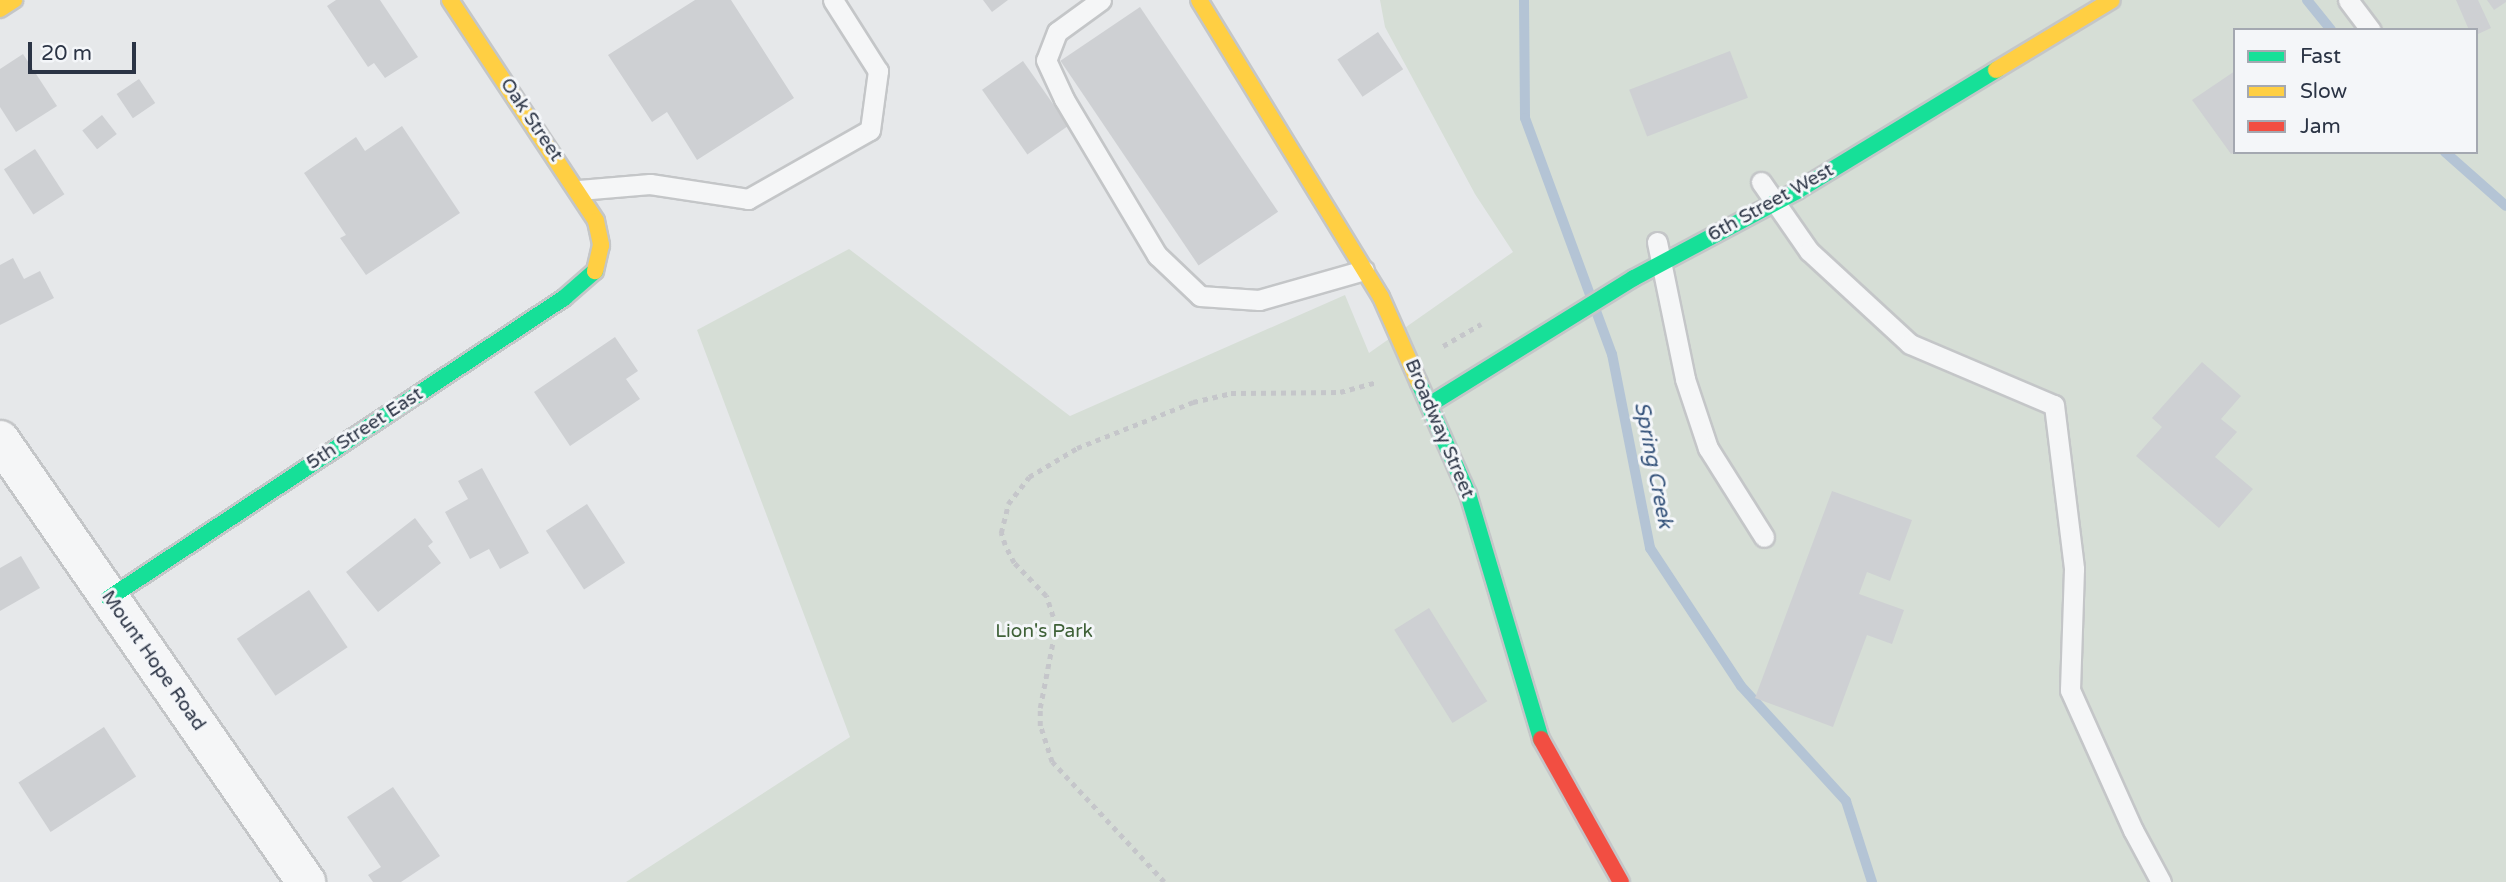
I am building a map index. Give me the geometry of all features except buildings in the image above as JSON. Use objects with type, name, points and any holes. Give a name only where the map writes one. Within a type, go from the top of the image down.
[{"type":"street","points":[[0,9],[14,0]]},
{"type":"street","name":"Oak Street","points":[[450,0],[579,190],[596,221],[601,244]]},
{"type":"street","name":"Broadway Street","points":[[1199,0],[1364,270],[1411,363],[1468,494],[1544,750],[1622,882]]},
{"type":"street","name":"6th Street West","points":[[1429,405],[1661,264],[1775,202],[2112,0]]},
{"type":"street","name":"5th Street East","points":[[109,598],[564,298],[594,273],[601,244]]},
{"type":"street","name":"Mount Hope Road","points":[[0,440],[306,882]]},
{"type":"lane","points":[[579,190],[650,184],[748,199],[870,130],[878,71],[833,0]]},
{"type":"lane","points":[[1101,0],[1057,32],[1046,60],[1064,99],[1157,255],[1200,296],[1259,300],[1364,270]]},
{"type":"lane","points":[[2348,0],[2369,28]]},
{"type":"lane","points":[[1761,182],[1809,251],[1910,344],[2054,405],[2074,569],[2070,690],[2133,830],[2161,882]]},
{"type":"lane","points":[[1657,242],[1685,379],[1708,448],[1764,537]]},
{"type":"path","points":[[1164,882],[1052,762],[1040,726],[1040,708],[1056,626],[1046,596],[1014,563],[1000,533],[1013,493],[1029,477],[1077,448],[1193,402],[1231,393],[1340,392],[1370,386],[1490,320]]},
{"type":"green space","name":"Lion's Park","points":[[1380,0],[2506,0],[2506,882],[626,882],[850,737],[697,330],[849,249],[1070,416],[1345,295],[1369,353],[1513,252],[1475,194],[1385,27]]},
{"type":"waterway","name":"Spring Creek","points":[[1524,0],[1525,118],[1612,354],[1650,548],[1741,686],[1846,801],[1872,882]]},
{"type":"waterway","points":[[2307,0],[2329,28]]},
{"type":"waterway","points":[[2447,154],[2506,206]]},
{"type":"traffic: fast","points":[[1429,405],[1634,278],[1797,191],[1996,70]]},
{"type":"traffic: fast","points":[[109,598],[564,298],[595,271]]},
{"type":"traffic: fast","points":[[1419,383],[1468,494],[1541,739]]},
{"type":"traffic: slow","points":[[0,9],[14,0]]},
{"type":"traffic: slow","points":[[450,0],[596,221],[601,245],[595,271]]},
{"type":"traffic: slow","points":[[1199,0],[1381,297],[1419,383]]},
{"type":"traffic: slow","points":[[1996,70],[2112,0]]},
{"type":"traffic: jam","points":[[1541,739],[1621,882]]}]
